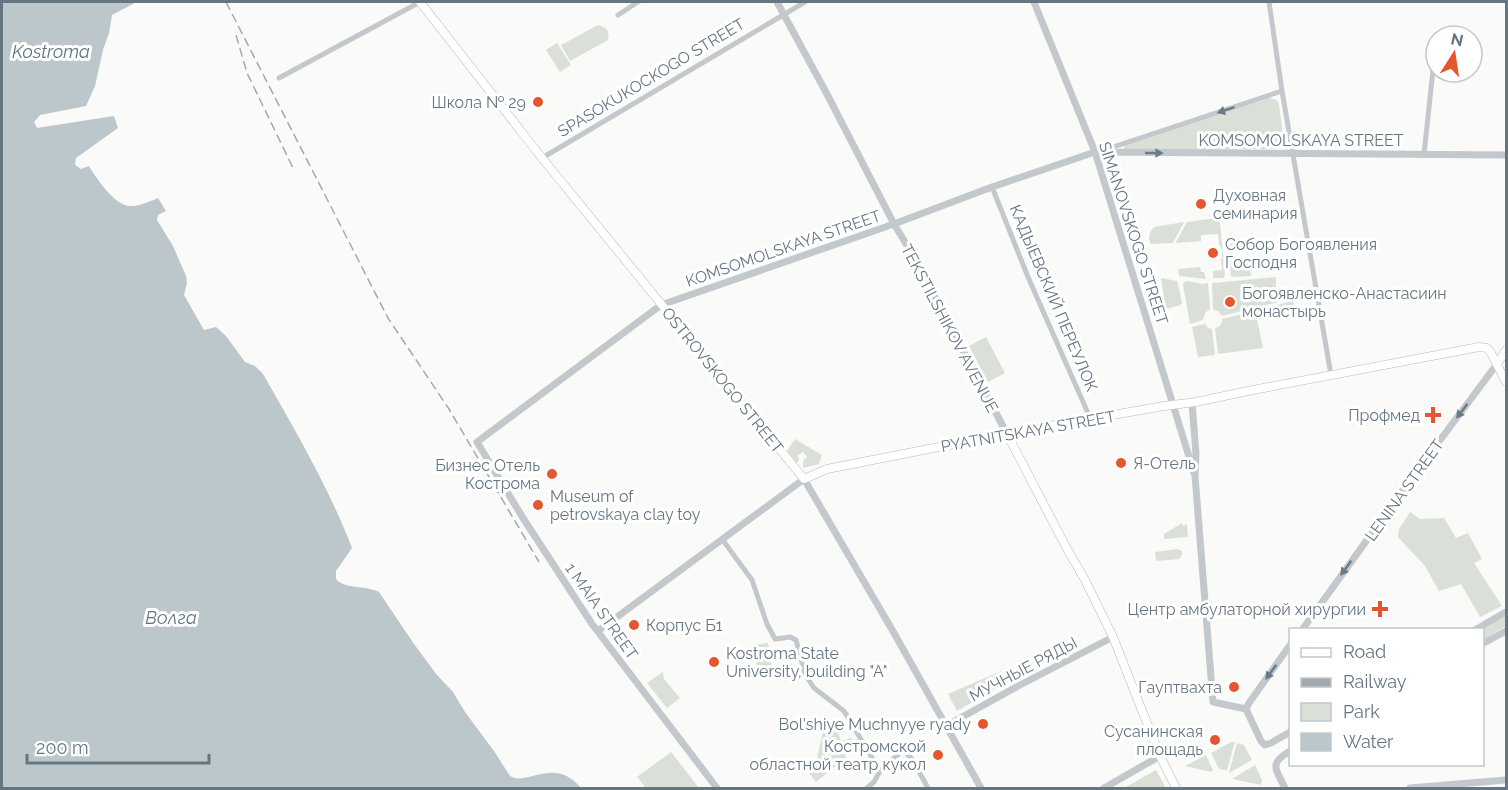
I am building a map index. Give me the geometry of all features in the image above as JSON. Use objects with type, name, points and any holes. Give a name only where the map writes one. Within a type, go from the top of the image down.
[{"type":"main road","name":"OSTROVSKOGO STREET","points":[[420,2],[542,158],[804,479]]},
{"type":"main road","name":"PYATNITSKAYA STREET","points":[[804,479],[826,469],[1007,434],[1192,403],[1479,347],[1487,348],[1497,364]]},
{"type":"main road","name":"LENINA STREET","points":[[1497,364],[1506,350]]},
{"type":"main road","points":[[1497,364],[1506,382]]},
{"type":"main road","name":"TEKSTILSHIKOV AVENUE","points":[[1007,434],[1113,637],[1160,756],[1176,789]]},
{"type":"street","points":[[279,78],[420,2]]},
{"type":"street","points":[[618,15],[638,2]]},
{"type":"street","name":"TEKSTILSHIKOV AVENUE","points":[[777,2],[1007,434]]},
{"type":"street","name":"SPASOKUKOСKOGO STREET","points":[[542,158],[805,2]]},
{"type":"street","name":"SIMANOVSKOGO STREET","points":[[1034,2],[1095,152],[1195,476]]},
{"type":"street","points":[[1269,2],[1281,91],[1331,375]]},
{"type":"street","points":[[1424,154],[1431,84]]},
{"type":"street","name":"KOMSOMOLSKAYA STREET","points":[[477,442],[662,305],[894,224],[992,187],[1281,91]]},
{"type":"street","name":"KOMSOMOLSKAYA STREET","points":[[1095,152],[1506,155]]},
{"type":"street","name":"КАДЫЕВСКИЙ ПЕРЕУЛОК","points":[[992,187],[1025,270],[1091,420]]},
{"type":"street","name":"LENINA STREET","points":[[1303,628],[1497,364]]},
{"type":"street","name":"SIMANOVSKOGO STREET","points":[[1192,403],[1196,454],[1195,476],[1213,702],[1246,709]]},
{"type":"street","name":"1 MAIA STREET","points":[[477,442],[523,518],[598,631],[717,789]]},
{"type":"street","name":"PYATNITSKAYA STREET","points":[[598,631],[804,479]]},
{"type":"street","name":"OSTROVSKOGO STREET","points":[[804,479],[981,789]]},
{"type":"street","points":[[722,539],[752,580],[767,624],[775,639],[790,637],[796,640],[805,674],[814,688],[843,711],[880,771]]},
{"type":"street","points":[[1478,628],[1506,612]]},
{"type":"street","points":[[1484,643],[1506,631]]},
{"type":"street","name":"МУЧНЫЕ РЯДЫ","points":[[946,726],[1113,637]]},
{"type":"street","points":[[1289,646],[1246,709],[1265,745],[1289,733]]},
{"type":"street","points":[[867,789],[880,771],[903,750],[912,759],[928,789]]},
{"type":"street","points":[[1285,789],[1276,769],[1276,762],[1279,757],[1289,752]]},
{"type":"street","points":[[1104,789],[1160,756]]},
{"type":"street","points":[[1410,789],[1506,780]]},
{"type":"green space","points":[[598,25],[607,30],[608,40],[570,61],[561,45]]},
{"type":"green space","points":[[557,43],[571,65],[560,72],[546,50]]},
{"type":"green space","points":[[1269,98],[1277,100],[1279,105],[1284,142],[1278,149],[1124,151],[1124,145]]},
{"type":"green space","points":[[1217,218],[1220,223],[1225,275],[1223,278],[1213,278],[1213,271],[1222,270],[1222,250],[1218,234],[1201,235],[1201,241],[1176,242],[1187,222]]},
{"type":"green space","points":[[1184,222],[1173,243],[1151,244],[1149,239],[1154,227]]},
{"type":"green space","points":[[1227,244],[1233,244],[1234,270],[1250,269],[1251,276],[1231,277]]},
{"type":"green space","points":[[1200,267],[1206,279],[1179,276],[1178,269]]},
{"type":"green space","points":[[1276,277],[1276,289],[1286,300],[1222,316],[1218,311],[1213,310],[1212,283]]},
{"type":"green space","points":[[1161,278],[1177,281],[1181,305],[1166,309]]},
{"type":"green space","points":[[1187,281],[1208,283],[1210,309],[1205,313],[1203,320],[1190,324],[1183,285]]},
{"type":"green space","points":[[1293,301],[1295,314],[1257,320],[1263,348],[1218,354],[1215,328],[1221,325],[1222,319]]},
{"type":"green space","points":[[1205,324],[1212,329],[1215,355],[1198,357],[1192,327]]},
{"type":"green space","points":[[986,337],[1005,373],[988,382],[969,346]]},
{"type":"green space","points":[[795,439],[822,455],[819,464],[803,468],[803,461],[807,457],[803,452],[798,455],[797,463],[787,451]]},
{"type":"green space","points":[[1410,512],[1420,519],[1444,518],[1456,538],[1468,533],[1482,559],[1474,563],[1502,606],[1480,617],[1461,584],[1439,591],[1425,566],[1398,537],[1399,529]]},
{"type":"green space","points":[[1182,523],[1183,526],[1187,524],[1188,537],[1164,539],[1164,534]]},
{"type":"green space","points":[[1178,549],[1182,551],[1179,559],[1156,561],[1155,552]]},
{"type":"green space","points":[[1506,616],[1506,626],[1484,639],[1484,629]]},
{"type":"green space","points":[[768,643],[772,669],[757,670],[755,645]]},
{"type":"green space","points":[[1001,671],[1007,682],[957,711],[948,694]]},
{"type":"green space","points":[[663,672],[664,679],[680,698],[667,708],[647,683]]},
{"type":"green space","points":[[833,719],[841,741],[851,738],[855,745],[844,752],[846,758],[816,782],[807,770],[816,763],[825,723]]},
{"type":"green space","points":[[1235,742],[1227,770],[1219,769],[1211,753]]},
{"type":"green space","points":[[1237,743],[1244,745],[1252,760],[1229,773]]},
{"type":"green space","points":[[671,752],[699,788],[646,788],[637,777]]},
{"type":"green space","points":[[1206,755],[1213,770],[1211,772],[1185,766]]},
{"type":"green space","points":[[1255,765],[1262,780],[1261,785],[1232,779]]},
{"type":"green space","points":[[1156,770],[1166,788],[1124,788]]},
{"type":"water","name":"Волга","points":[[2,2],[134,2],[112,15],[95,86],[86,106],[40,115],[34,122],[37,128],[114,116],[118,128],[76,158],[75,165],[81,169],[89,166],[106,191],[124,205],[137,206],[158,198],[166,211],[158,215],[157,220],[173,246],[186,276],[184,295],[204,330],[216,327],[226,336],[245,362],[255,366],[263,374],[333,503],[352,548],[336,571],[336,579],[345,585],[379,592],[414,644],[453,692],[510,776],[519,778],[557,773],[569,777],[581,788],[2,788]]},
{"type":"railway","points":[[226,2],[388,318],[449,409],[539,562]]},
{"type":"railway","points":[[236,35],[247,73],[294,170]]},
{"type":"place","name":"Школа № 29","points":[[538,102]]},
{"type":"place","name":"Духовная семинария","points":[[1201,204]]},
{"type":"place","name":"Собор Богоявления Господня","points":[[1213,253]]},
{"type":"place","name":"Богоявленско-Анастасиин монастырь","points":[[1230,302]]},
{"type":"place","name":"Профмед","points":[[1433,415]]},
{"type":"place","name":"Я-Отель","points":[[1121,463]]},
{"type":"place","name":"Бизнес Отель Кострома","points":[[552,474]]},
{"type":"place","name":"Museum of petrovskaya clay toy","points":[[538,505]]},
{"type":"place","name":"Центр амбулаторной хирургии","points":[[1380,609]]},
{"type":"place","name":"Корпус Б1","points":[[634,625]]},
{"type":"place","name":"Kostroma State University, building \"A\"","points":[[714,662]]},
{"type":"place","name":"Гауптвахта","points":[[1234,687]]},
{"type":"place","name":"Bol'shiye Muchnyye ryady","points":[[983,724]]},
{"type":"place","name":"Сусанинская площадь","points":[[1215,740]]},
{"type":"place","name":"Костромской областной театр кукол","points":[[938,755]]},
{"type":"water label","name":"Kostroma","points":[[51,52]]}]
